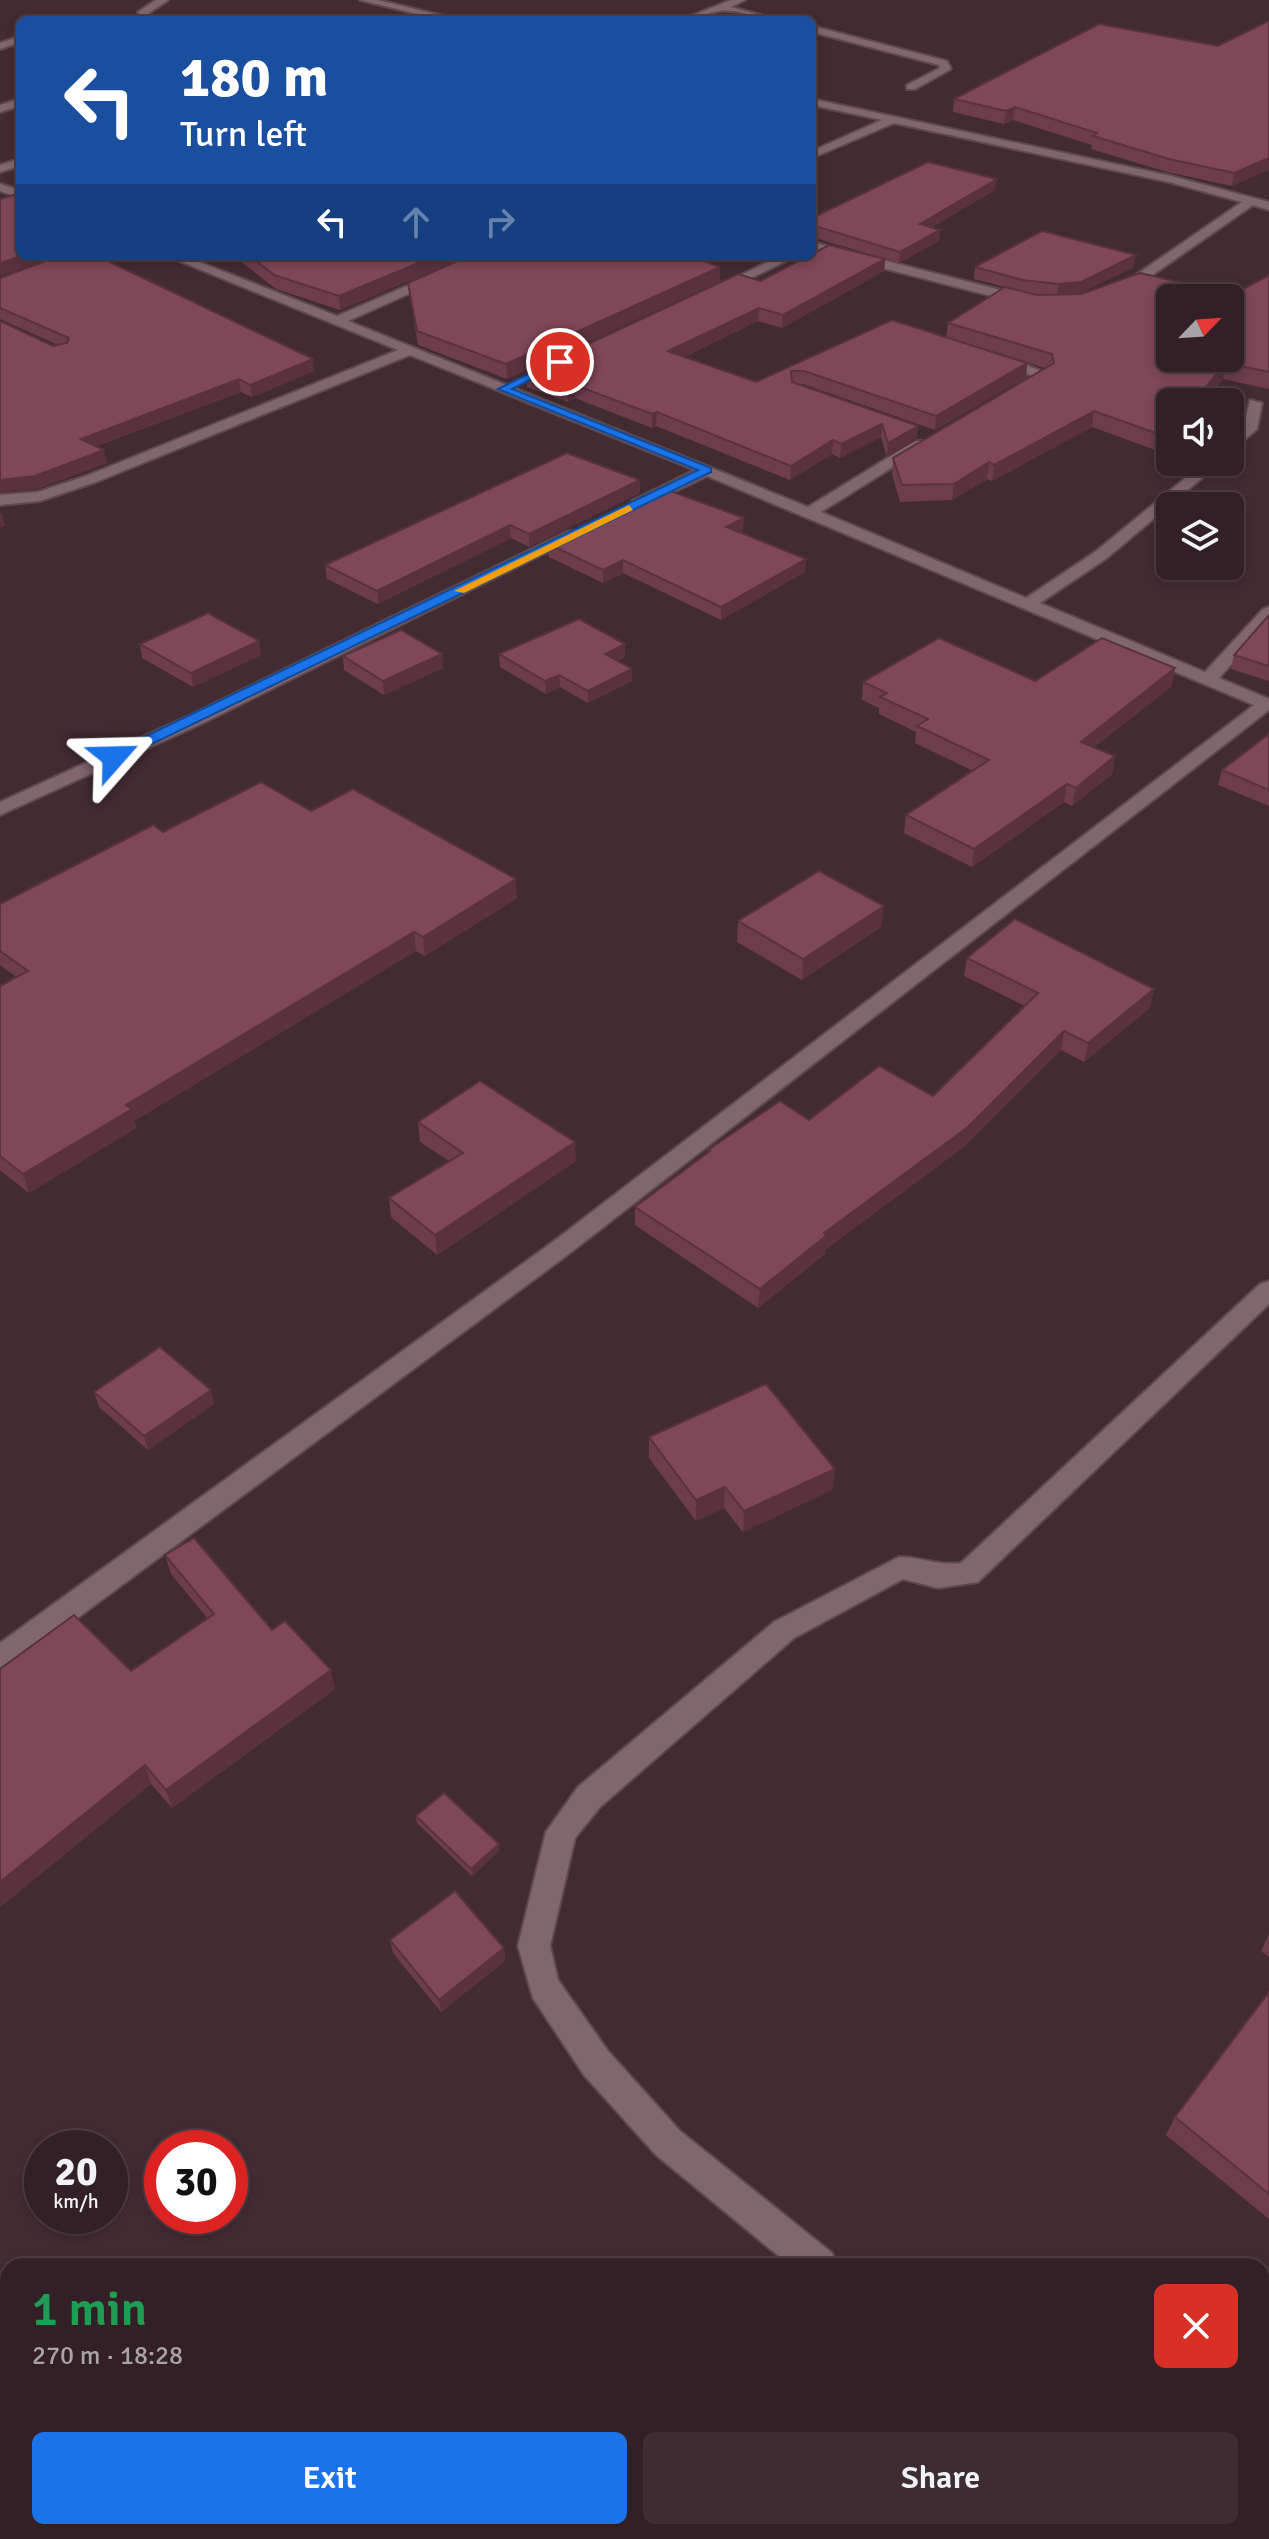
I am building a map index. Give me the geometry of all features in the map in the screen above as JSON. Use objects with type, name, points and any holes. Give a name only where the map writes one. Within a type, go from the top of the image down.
[{"type":"street","points":[[146,16],[143,12],[163,0]]},
{"type":"street","points":[[365,0],[437,16]]},
{"type":"street","points":[[696,16],[740,0]]},
{"type":"street","points":[[720,7],[757,16]]},
{"type":"street","points":[[395,16],[411,10]]},
{"type":"street","points":[[816,30],[943,63],[946,69],[911,87]]},
{"type":"street","points":[[0,46],[15,41]]},
{"type":"street","points":[[816,103],[1171,179],[1269,206]]},
{"type":"street","points":[[816,153],[891,120]]},
{"type":"street","points":[[1102,296],[1137,280],[1252,201]]},
{"type":"street","points":[[816,247],[1048,304]]},
{"type":"street","points":[[0,1659],[562,1247],[1267,704],[510,386],[183,260]]},
{"type":"street","points":[[337,321],[478,260]]},
{"type":"street","points":[[704,296],[781,260]]},
{"type":"street","points":[[0,500],[40,496],[168,451],[410,350]]},
{"type":"street","points":[[980,353],[1044,375],[1015,392]]},
{"type":"street","points":[[1244,435],[1250,429],[1255,403]]},
{"type":"street","points":[[810,512],[933,437],[918,431]]},
{"type":"street","points":[[622,511],[707,470]]},
{"type":"street","points":[[1029,603],[1101,555],[1197,476]]},
{"type":"street","points":[[0,809],[199,718],[594,525]]},
{"type":"street","points":[[1209,678],[1269,612]]},
{"type":"street","points":[[809,2258],[668,2143],[596,2063],[544,1987],[534,1946],[561,1832],[589,1797],[611,1776],[784,1630],[899,1568],[914,1568],[938,1577],[968,1574],[1269,1290]]},
{"type":"building","points":[[1269,21],[1269,158],[1234,173],[1169,159],[1093,136],[1097,133],[1015,107],[1006,111],[954,99],[1099,24],[1218,46]]},
{"type":"building","points":[[928,162],[997,179],[920,224],[940,230],[900,252],[816,226],[816,216]]},
{"type":"building","points":[[16,194],[16,258],[0,263],[0,199]]},
{"type":"building","points":[[1042,231],[1136,255],[1081,282],[1059,284],[1022,280],[975,267]]},
{"type":"building","points":[[829,245],[885,259],[783,315],[759,308],[668,351],[756,382],[892,320],[1027,363],[936,416],[804,371],[791,371],[792,382],[918,426],[888,443],[882,424],[841,444],[833,440],[791,466],[657,412],[652,414],[575,385],[567,389],[526,373],[738,274],[761,281],[800,260],[816,260],[816,252]]},
{"type":"building","points":[[48,260],[105,260],[313,359],[250,385],[239,379],[81,439],[104,450],[35,476],[0,480],[0,321],[53,346],[67,343],[69,338],[0,308],[0,278]]},
{"type":"building","points":[[255,260],[425,260],[339,296],[274,275]]},
{"type":"building","points":[[460,260],[701,260],[720,267],[506,364],[417,331],[408,283]]},
{"type":"building","points":[[1140,273],[1186,284],[1156,284],[1156,372],[1218,372],[1205,388],[1156,388],[1156,433],[1094,411],[994,465],[989,462],[954,484],[902,485],[893,458],[1054,363],[1052,354],[948,323],[1005,287],[1037,295],[1081,294]]},
{"type":"building","points":[[1269,275],[1269,372],[1244,367],[1244,289]]},
{"type":"building","points":[[567,453],[640,480],[529,534],[510,525],[377,591],[325,565]]},
{"type":"building","points":[[662,488],[744,518],[726,527],[806,559],[721,607],[623,560],[603,570],[548,544]]},
{"type":"building","points":[[208,613],[259,641],[191,673],[140,644]]},
{"type":"building","points":[[1269,615],[1269,666],[1234,655]]},
{"type":"building","points":[[579,619],[625,644],[605,654],[632,669],[588,691],[559,675],[545,681],[499,654]]},
{"type":"building","points":[[401,630],[442,654],[383,681],[343,656]]},
{"type":"building","points":[[939,638],[1035,681],[1102,638],[1175,668],[1081,742],[1115,756],[1076,788],[1067,784],[974,849],[906,815],[989,760],[917,726],[928,719],[880,697],[887,693],[863,682]]},
{"type":"building","points":[[1269,734],[1269,790],[1222,770]]},
{"type":"building","points":[[261,782],[311,811],[353,789],[516,879],[423,937],[414,932],[126,1105],[132,1109],[23,1174],[0,1156],[0,986],[28,971],[0,951],[0,904],[153,825],[163,832]]},
{"type":"building","points":[[819,871],[884,906],[803,959],[738,921]]},
{"type":"building","points":[[1015,919],[1154,989],[1088,1043],[1064,1031],[968,1127],[824,1233],[827,1235],[760,1289],[635,1207],[708,1150],[780,1101],[809,1120],[879,1066],[933,1096],[1038,993],[967,958]]},
{"type":"building","points":[[480,1081],[575,1142],[435,1235],[389,1198],[463,1153],[418,1122]]},
{"type":"building","points":[[160,1347],[211,1390],[144,1436],[94,1392]]},
{"type":"building","points":[[766,1384],[835,1469],[744,1511],[725,1487],[696,1500],[649,1437]]},
{"type":"building","points":[[194,1538],[272,1630],[285,1621],[331,1670],[166,1790],[145,1765],[0,1882],[0,1669],[74,1615],[131,1671],[214,1614],[165,1555]]},
{"type":"building","points":[[444,1793],[499,1844],[471,1869],[416,1816]]},
{"type":"building","points":[[455,1891],[504,1948],[439,2000],[390,1940]]},
{"type":"building","points":[[1269,1992],[1269,2194],[1175,2117]]},
{"type":"slow traffic","points":[[460,591],[629,508]]},
{"type":"route","points":[[114,757],[707,470],[503,389],[560,362]]}]
